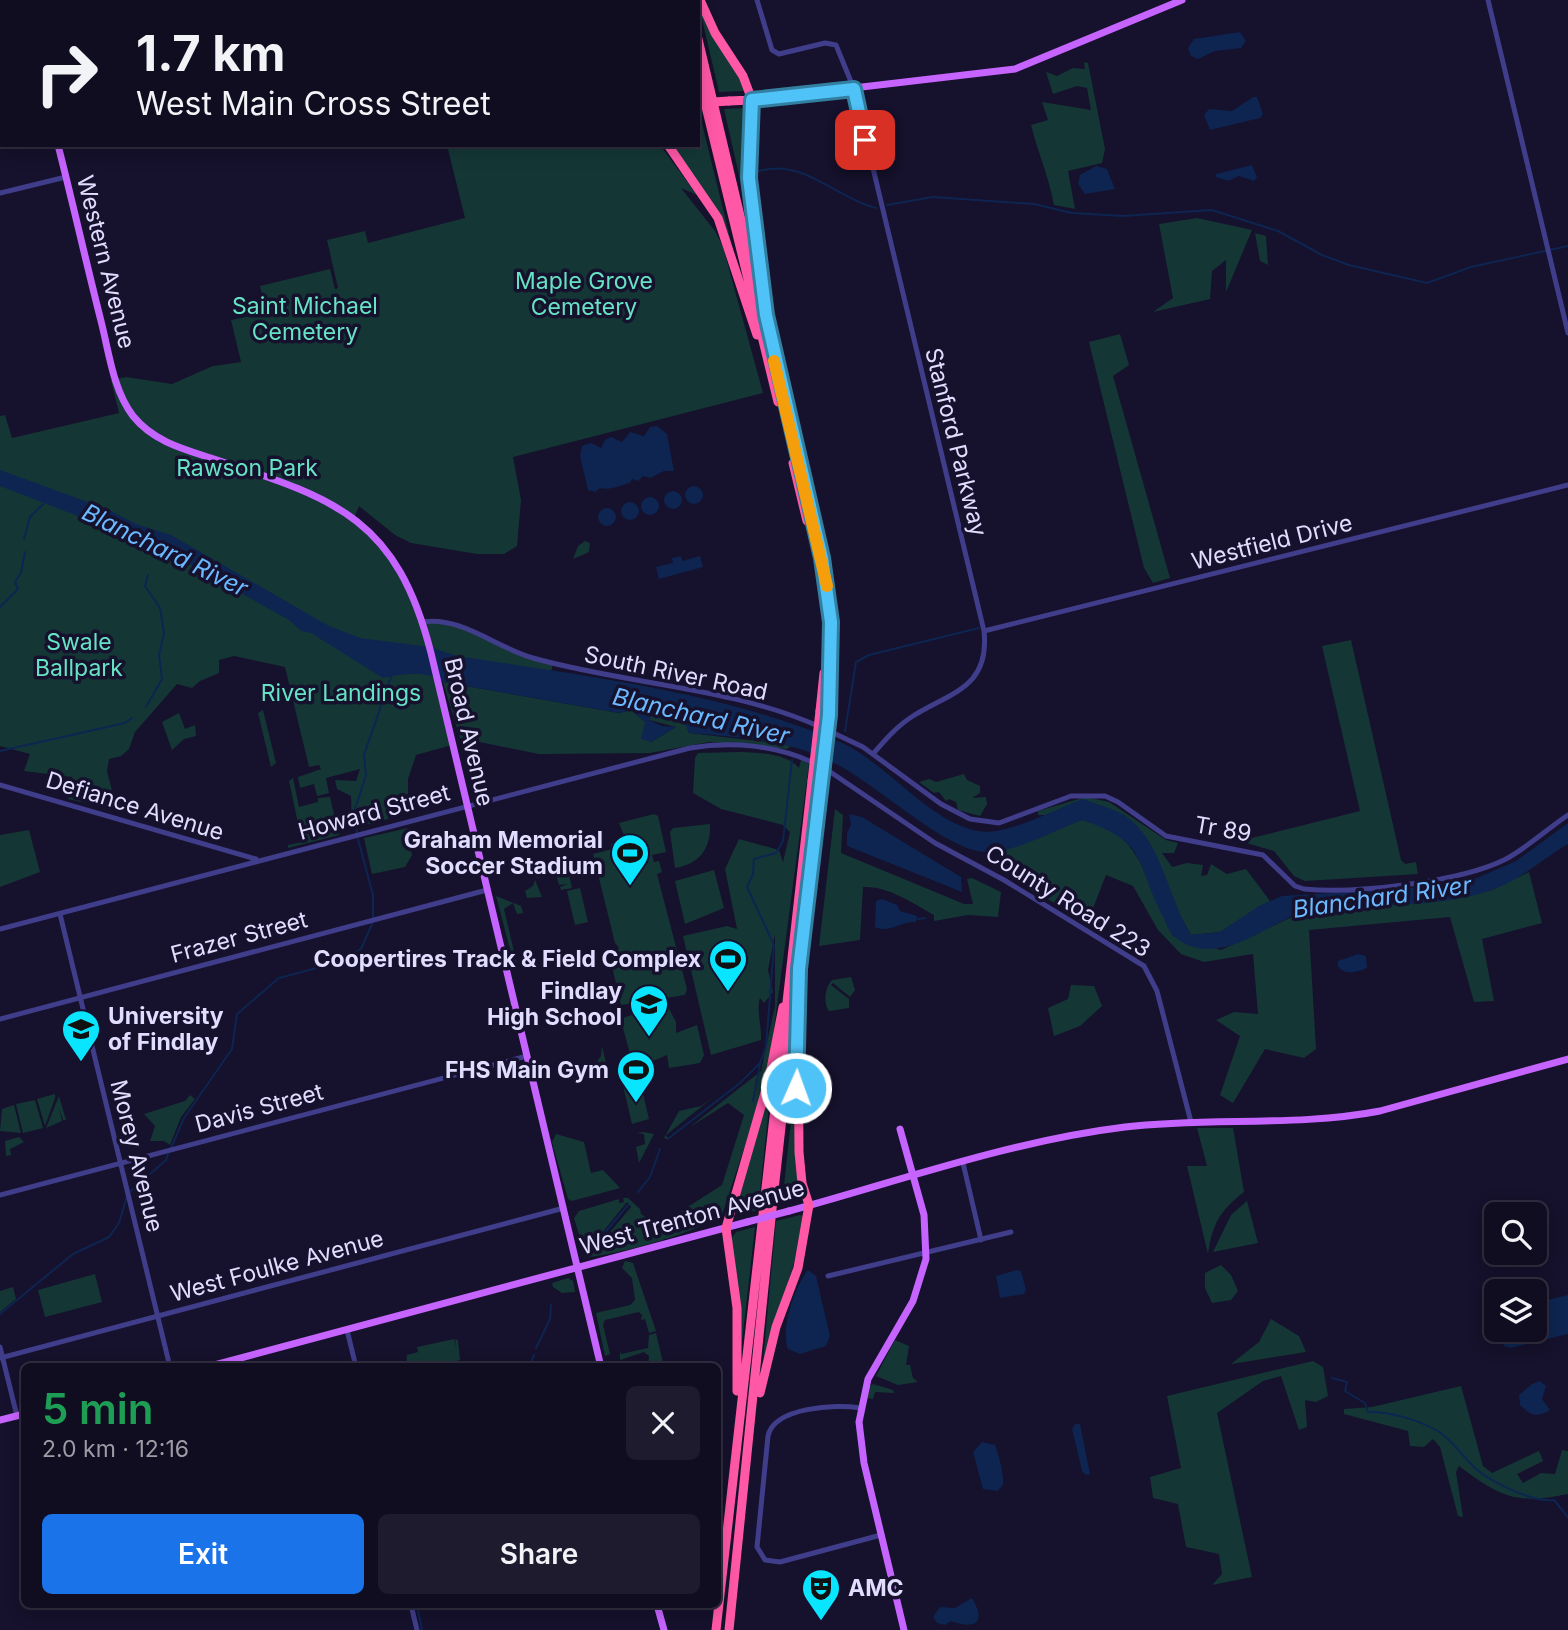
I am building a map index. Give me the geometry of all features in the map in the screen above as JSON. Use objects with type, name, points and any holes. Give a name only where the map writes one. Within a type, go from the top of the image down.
[{"type":"highway","points":[[700,0],[715,33],[743,76],[752,100],[750,193],[774,362]]},
{"type":"highway","points":[[700,48],[828,596],[831,636],[753,1419],[729,1630]]},
{"type":"highway","points":[[700,82],[822,596],[825,713]]},
{"type":"highway","points":[[700,103],[752,100]]},
{"type":"highway","points":[[669,147],[718,218],[771,373]]},
{"type":"highway","points":[[721,1591],[735,1481],[746,1354],[817,783]]},
{"type":"highway","points":[[735,1481],[738,1329],[726,1228],[769,1079],[795,947]]},
{"type":"highway","points":[[753,1419],[776,1326],[798,1268],[809,1205],[802,1183],[797,1110],[799,969]]},
{"type":"highway","points":[[716,1630],[719,1608]]},
{"type":"main road","points":[[752,100],[1024,67],[1182,0]]},
{"type":"main road","name":"Western Avenue","points":[[58,147],[118,388]]},
{"type":"main road","name":"Broad Avenue","points":[[118,388],[133,415],[159,439],[304,489],[354,519],[377,540],[398,568],[423,622],[428,641],[600,1363]]},
{"type":"main road","name":"West Trenton Avenue","points":[[221,1363],[963,1163],[1096,1131],[1191,1122],[1333,1118],[1368,1114],[1568,1059]]},
{"type":"main road","points":[[900,1129],[926,1223],[927,1252],[917,1293],[872,1371],[860,1408],[860,1443],[904,1630]]},
{"type":"main road","points":[[0,1420],[21,1415]]},
{"type":"main road","points":[[658,1608],[663,1630]]},
{"type":"street","name":"Stanford Parkway","points":[[757,0],[772,50],[779,54],[825,43],[836,45],[854,89],[984,631],[982,660],[967,686],[953,697],[911,717],[873,754]]},
{"type":"street","points":[[1488,0],[1568,332]]},
{"type":"street","points":[[0,193],[66,177]]},
{"type":"street","name":"Westfield Drive","points":[[984,631],[1568,485]]},
{"type":"street","name":"South River Road","points":[[423,622],[450,623],[512,651],[542,660],[705,693],[799,719],[873,754],[912,783]]},
{"type":"street","name":"Howard Street","points":[[0,929],[690,748],[735,745],[785,752],[820,765],[855,786],[906,824]]},
{"type":"street","name":"Tr 89","points":[[912,783],[954,811],[986,823],[1005,822],[1035,807],[1071,796],[1105,796],[1118,802],[1166,836],[1258,853],[1277,866],[1295,886],[1310,890],[1397,885],[1461,875],[1506,859],[1568,815]]},
{"type":"street","name":"Defiance Avenue","points":[[0,785],[260,860]]},
{"type":"street","name":"County Road 223","points":[[906,824],[1144,966],[1157,991],[1191,1122]]},
{"type":"street","name":"Frazer Street","points":[[0,1019],[487,890]]},
{"type":"street","name":"Morey Avenue","points":[[60,914],[169,1363]]},
{"type":"street","name":"Davis Street","points":[[0,1195],[527,1056]]},
{"type":"street","points":[[963,1163],[981,1240]]},
{"type":"street","name":"West Foulke Avenue","points":[[1,1358],[564,1208]]},
{"type":"street","points":[[828,1276],[1011,1232]]},
{"type":"street","points":[[347,1330],[355,1363]]},
{"type":"street","points":[[0,1347],[1,1358],[21,1415]]},
{"type":"street","points":[[860,1408],[827,1406],[781,1418],[772,1425],[768,1436],[757,1547],[765,1560],[780,1562],[881,1535]]},
{"type":"street","points":[[412,1608],[417,1630]]},
{"type":"green space","points":[[700,5],[740,74],[745,91],[719,92]]},
{"type":"green space","points":[[1084,62],[1088,63],[1105,149],[1102,163],[1068,171],[1075,209],[1054,205],[1031,125],[1048,120],[1042,102],[1091,110],[1087,88],[1077,86],[1053,94],[1046,72],[1057,76],[1073,68],[1085,69]]},
{"type":"green space","points":[[748,108],[752,228],[724,109]]},
{"type":"green space","points":[[700,115],[732,246],[719,217],[672,147],[700,147]]},
{"type":"green space","points":[[447,147],[661,147],[697,195],[681,188],[715,231],[723,247],[763,393],[513,457],[521,500],[517,546],[504,554],[477,554],[411,543],[395,535],[359,506],[354,518],[385,549],[423,621],[450,623],[512,651],[553,663],[548,686],[435,668],[452,745],[416,755],[408,779],[408,794],[387,801],[388,819],[352,828],[351,796],[337,789],[335,780],[356,781],[360,769],[326,778],[329,793],[317,796],[314,784],[300,788],[298,777],[321,769],[319,765],[309,767],[285,667],[234,656],[219,660],[219,673],[200,681],[192,688],[177,684],[135,732],[129,749],[121,756],[109,759],[107,771],[113,795],[88,791],[86,803],[68,799],[75,785],[72,777],[24,771],[30,754],[0,746],[0,416],[5,415],[12,438],[119,413],[111,380],[126,377],[172,384],[213,366],[241,362],[231,320],[259,314],[264,304],[260,286],[330,269],[335,289],[338,288],[327,240],[365,231],[368,243],[465,218]]},
{"type":"green space","points":[[1197,218],[1252,230],[1226,292],[1226,260],[1212,271],[1210,299],[1153,312],[1173,298],[1159,224]]},
{"type":"green space","points":[[1255,233],[1266,236],[1268,265],[1260,261]]},
{"type":"green space","points":[[1120,334],[1129,365],[1113,376],[1170,578],[1153,583],[1144,568],[1089,342]]},
{"type":"green space","points":[[585,541],[590,543],[589,552],[573,559],[578,546]]},
{"type":"green space","points":[[1351,640],[1401,860],[1405,864],[1416,862],[1418,874],[1305,881],[1294,876],[1274,851],[1240,841],[1360,811],[1322,646]]},
{"type":"green space","points":[[443,682],[619,713],[631,710],[645,722],[645,732],[651,742],[676,727],[649,720],[651,716],[686,724],[689,733],[792,745],[787,749],[709,742],[650,753],[539,754],[460,738]]},
{"type":"green space","points":[[263,710],[276,763],[271,767],[258,713]]},
{"type":"green space","points":[[179,713],[185,729],[195,725],[196,736],[184,739],[172,750],[162,722]]},
{"type":"green space","points":[[740,752],[780,757],[799,768],[801,760],[809,764],[771,1051],[760,1100],[722,1215],[695,1229],[656,1242],[586,1257],[585,1254],[574,1218],[579,1211],[619,1199],[619,1203],[624,1202],[623,1198],[628,1198],[640,1209],[641,1214],[658,1226],[722,1185],[744,1115],[728,1103],[690,1127],[761,1071],[775,1006],[775,934],[768,970],[773,992],[764,1003],[760,998],[759,1003],[761,1040],[711,1055],[683,936],[727,926],[737,929],[725,869],[739,839],[779,850],[783,862],[790,832],[783,825],[721,809],[693,793],[695,758],[698,753]],"holes":[[[627,1202],[631,1207],[591,1255],[585,1254]]]},
{"type":"green space","points":[[964,774],[967,780],[980,786],[980,793],[972,798],[986,797],[987,804],[980,816],[958,810],[956,802],[949,799],[946,801],[939,792],[934,793],[919,782],[929,779],[936,782]]},
{"type":"green space","points":[[293,778],[299,807],[318,802],[318,798],[330,797],[339,835],[288,848],[288,845],[302,842],[289,781]]},
{"type":"green space","points":[[1086,797],[1109,802],[1166,840],[1178,843],[1174,853],[1162,853],[1172,867],[1187,863],[1203,865],[1201,876],[1207,875],[1211,864],[1227,874],[1246,869],[1270,901],[1220,932],[1191,935],[1124,815],[1038,815],[1038,811]]},
{"type":"green space","points":[[835,809],[843,815],[841,853],[964,904],[973,904],[967,879],[972,878],[1001,892],[998,917],[968,915],[934,921],[934,915],[900,896],[882,889],[863,887],[860,940],[819,946]]},
{"type":"green space","points":[[654,814],[658,816],[666,852],[652,855],[654,862],[659,861],[662,872],[657,874],[687,989],[685,995],[621,1005],[611,962],[619,948],[615,943],[593,854],[612,849],[611,844],[626,840],[619,823]]},
{"type":"green space","points":[[1082,820],[1110,829],[1133,851],[1173,936],[1221,950],[1309,909],[1456,898],[1492,890],[1529,872],[1542,923],[1482,939],[1494,1001],[1474,1002],[1450,917],[1309,930],[1316,1049],[1304,1058],[1265,1049],[1233,1103],[1220,1095],[1240,1036],[1216,1020],[1234,1012],[1258,1014],[1253,954],[1204,962],[1181,954],[1158,930],[1133,886],[1106,875],[1088,921],[1032,891],[1031,871],[999,852]]},
{"type":"green space","points":[[710,824],[710,833],[702,854],[691,863],[675,868],[670,832],[673,828]]},
{"type":"green space","points":[[408,828],[412,855],[405,867],[372,874],[364,838]]},
{"type":"green space","points":[[29,830],[40,872],[0,887],[0,835]]},
{"type":"green space","points":[[567,866],[572,888],[561,890],[560,887],[568,884],[559,885],[556,875],[535,878],[541,873]]},
{"type":"green space","points":[[714,870],[724,908],[685,924],[675,881]]},
{"type":"green space","points":[[535,880],[542,897],[527,898],[525,891],[533,886]]},
{"type":"green space","points":[[580,888],[588,922],[575,925],[567,891]]},
{"type":"green space","points":[[496,896],[521,906],[523,913],[517,914],[513,903],[504,909],[517,964],[515,968]]},
{"type":"green space","points":[[851,977],[855,990],[850,997],[833,983],[831,985],[849,999],[849,1008],[829,1011],[825,1000],[830,983],[832,980]]},
{"type":"green space","points":[[1071,985],[1094,986],[1102,1006],[1080,1026],[1054,1036],[1048,1008],[1068,999]]},
{"type":"green space","points":[[666,1003],[676,1022],[676,1033],[697,1025],[704,1055],[700,1063],[669,1068],[667,1055],[653,1061],[632,1061],[621,1021]]},
{"type":"green space","points":[[602,1046],[608,1072],[604,1073],[594,1066],[601,1056]]},
{"type":"green space","name":"FHS Main Gym","points":[[637,1068],[649,1119],[632,1124],[621,1077],[622,1071]]},
{"type":"green space","points":[[772,1079],[758,1210],[740,1215],[736,1213],[737,1206]]},
{"type":"green space","points":[[794,1093],[800,1197],[782,1204]]},
{"type":"green space","points":[[55,1094],[55,1098],[45,1126],[37,1099]]},
{"type":"green space","points":[[190,1095],[195,1099],[181,1117],[170,1145],[164,1141],[150,1141],[155,1126],[144,1114],[185,1101]]},
{"type":"green space","points":[[59,1096],[66,1120],[63,1120],[59,1107],[62,1121],[46,1128]]},
{"type":"green space","points":[[715,1096],[666,1135],[669,1140],[664,1138],[679,1111],[701,1106]]},
{"type":"green space","points":[[35,1100],[43,1128],[23,1133],[16,1104]]},
{"type":"green space","points":[[14,1105],[21,1133],[0,1131],[2,1109]]},
{"type":"green space","points":[[1197,1128],[1233,1128],[1244,1192],[1218,1219],[1208,1254],[1187,1166],[1207,1166]]},
{"type":"green space","points":[[636,1133],[654,1134],[639,1163],[636,1147],[645,1144],[644,1134]]},
{"type":"green space","points":[[556,1134],[584,1142],[591,1173],[603,1170],[620,1188],[572,1201],[568,1199],[552,1142]]},
{"type":"green space","points":[[19,1137],[24,1142],[10,1149],[11,1155],[6,1156],[5,1141]]},
{"type":"green space","points":[[1247,1201],[1258,1243],[1213,1252],[1231,1215]]},
{"type":"green space","points":[[803,1216],[794,1263],[763,1361],[776,1221]]},
{"type":"green space","points":[[755,1227],[740,1359],[731,1239],[736,1232]]},
{"type":"green space","points":[[625,1261],[633,1263],[656,1331],[649,1333],[645,1319],[641,1320],[642,1315],[639,1312],[605,1320],[603,1325],[610,1354],[605,1356],[596,1313],[630,1305],[635,1300],[632,1278],[622,1268]]},
{"type":"green space","points":[[1221,1265],[1231,1275],[1238,1291],[1231,1300],[1212,1303],[1205,1288],[1205,1273]]},
{"type":"green space","points":[[95,1274],[102,1302],[45,1317],[38,1290]]},
{"type":"green space","points":[[568,1278],[573,1281],[575,1292],[562,1293],[553,1287],[552,1283]]},
{"type":"green space","points":[[13,1287],[16,1299],[0,1312],[0,1291]]},
{"type":"green space","points":[[1271,1319],[1299,1336],[1306,1352],[1231,1364],[1259,1342]]},
{"type":"green space","points":[[656,1333],[663,1363],[648,1363],[649,1356],[644,1352],[620,1360],[620,1351],[621,1354],[648,1348],[649,1335]]},
{"type":"green space","points":[[454,1339],[456,1347],[455,1339],[458,1340],[460,1360],[450,1363],[406,1363],[407,1355],[418,1352],[417,1347]]},
{"type":"green space","points":[[895,1340],[909,1346],[906,1365],[910,1365],[913,1378],[918,1382],[898,1385],[876,1376]]},
{"type":"green space","points":[[1313,1361],[1323,1367],[1328,1396],[1316,1402],[1305,1400],[1307,1427],[1299,1430],[1281,1376],[1263,1381],[1217,1413],[1252,1577],[1212,1585],[1222,1574],[1219,1554],[1186,1547],[1178,1504],[1153,1498],[1150,1477],[1181,1468],[1167,1396]]},
{"type":"green space","points":[[873,1384],[893,1390],[894,1393],[875,1392],[873,1399],[868,1398],[869,1387]]},
{"type":"green space","points":[[1461,1386],[1483,1466],[1492,1473],[1539,1451],[1543,1461],[1517,1474],[1523,1483],[1541,1473],[1555,1474],[1562,1450],[1568,1451],[1568,1494],[1535,1499],[1510,1496],[1486,1485],[1459,1466],[1456,1472],[1463,1517],[1458,1516],[1440,1447],[1433,1439],[1424,1447],[1410,1446],[1408,1431],[1344,1414],[1344,1409],[1372,1407]]},
{"type":"water","points":[[1240,32],[1246,41],[1241,48],[1215,51],[1198,59],[1191,56],[1188,48],[1194,39]]},
{"type":"water","points":[[1257,97],[1263,114],[1260,118],[1210,130],[1204,115],[1209,109],[1232,111]]},
{"type":"water","points":[[1252,165],[1257,177],[1254,181],[1239,176],[1228,181],[1216,177],[1216,174]]},
{"type":"water","points":[[1096,166],[1107,169],[1115,189],[1085,194],[1078,184],[1080,175]]},
{"type":"water","points":[[657,426],[667,434],[674,471],[664,471],[650,478],[643,476],[638,481],[632,479],[630,483],[600,488],[595,492],[588,490],[580,456],[582,446],[591,443],[601,448],[605,440],[611,437],[622,442],[630,432],[644,436],[650,427]]},
{"type":"water","name":"Blanchard River","points":[[0,470],[107,509],[136,524],[171,535],[329,626],[360,638],[430,647],[457,656],[651,687],[794,724],[857,751],[925,805],[960,826],[978,831],[1003,830],[1083,799],[1109,808],[1124,815],[1147,839],[1191,935],[1220,932],[1259,906],[1282,896],[1432,887],[1477,878],[1516,861],[1568,823],[1568,844],[1512,881],[1475,895],[1423,903],[1312,908],[1241,942],[1208,949],[1191,946],[1175,937],[1169,930],[1137,856],[1129,845],[1103,828],[1082,820],[1008,849],[985,852],[969,849],[931,828],[850,772],[800,749],[764,741],[689,733],[685,724],[651,716],[649,720],[662,726],[676,727],[651,742],[641,739],[645,722],[631,710],[619,713],[443,682],[422,674],[383,678],[311,633],[301,631],[289,620],[171,554],[155,553],[154,557],[151,556],[151,552],[83,518],[0,486]]},
{"type":"water","points":[[694,486],[700,489],[703,495],[700,501],[694,504],[688,501],[685,495],[688,489]]},
{"type":"water","points":[[673,491],[679,494],[682,500],[679,506],[673,509],[667,506],[664,500],[667,494]]},
{"type":"water","points":[[646,497],[654,497],[659,506],[657,513],[646,515],[641,510],[641,502]]},
{"type":"water","points":[[630,502],[636,505],[639,511],[636,517],[630,520],[624,517],[621,511],[624,505]]},
{"type":"water","points":[[607,508],[613,511],[616,517],[613,523],[607,526],[601,523],[598,517],[601,511]]},
{"type":"water","points":[[681,556],[682,561],[700,556],[703,567],[659,579],[656,567],[673,563],[672,558]]},
{"type":"water","points":[[849,814],[862,817],[961,877],[962,892],[847,846],[847,833],[851,825]]},
{"type":"water","points":[[882,899],[897,905],[900,911],[917,916],[916,922],[885,929],[875,927],[876,901]]},
{"type":"water","points":[[1358,954],[1366,956],[1367,968],[1348,972],[1338,967],[1338,961]]},
{"type":"water","points":[[808,1270],[816,1276],[830,1336],[826,1346],[800,1354],[788,1349],[787,1319],[794,1297]]},
{"type":"water","points":[[1021,1271],[1026,1290],[1024,1294],[1000,1298],[996,1276]]},
{"type":"water","points":[[1568,1295],[1568,1334],[1547,1339],[1547,1300]]},
{"type":"water","points":[[1503,1342],[1535,1342],[1510,1348],[1504,1346]]},
{"type":"water","points":[[1540,1381],[1546,1386],[1542,1399],[1550,1410],[1534,1415],[1520,1405],[1519,1395]]},
{"type":"water","points":[[1075,1424],[1080,1424],[1090,1474],[1086,1475],[1082,1471],[1072,1429]]},
{"type":"water","points":[[982,1442],[995,1445],[998,1454],[1003,1485],[997,1491],[983,1489],[973,1452]]},
{"type":"water","points":[[972,1598],[978,1619],[972,1624],[951,1621],[945,1625],[937,1623],[933,1617],[940,1607],[955,1608]]},
{"type":"waterway","points":[[759,171],[775,168],[805,174],[876,208]]},
{"type":"waterway","points":[[887,205],[933,197],[1034,204],[1072,213],[1123,216],[1212,210],[1278,231],[1322,255],[1349,265],[1427,283],[1471,267],[1568,246]]},
{"type":"waterway","points":[[24,539],[30,517],[43,504]]},
{"type":"waterway","points":[[0,607],[18,589],[15,582],[21,573],[25,552]]},
{"type":"waterway","points":[[146,707],[162,679],[159,655],[164,633],[160,608],[145,586],[148,575]]},
{"type":"waterway","points":[[845,731],[856,662],[869,655],[979,628]]},
{"type":"waterway","points":[[357,833],[355,809],[366,775],[364,755],[392,674]]},
{"type":"waterway","points":[[0,751],[125,723],[132,718]]},
{"type":"waterway","points":[[669,1138],[740,1083],[760,1063],[766,1047],[774,945],[747,887],[753,874],[754,859],[776,853],[783,841],[792,760]]},
{"type":"waterway","points":[[358,839],[373,895],[373,918]]},
{"type":"waterway","points":[[918,919],[925,918]]},
{"type":"waterway","points":[[171,1148],[184,1118],[232,1049],[237,1014],[279,978],[340,962],[361,949],[372,924]]},
{"type":"waterway","points":[[753,1101],[760,1064]]},
{"type":"waterway","points":[[638,1192],[650,1177],[660,1149]]},
{"type":"waterway","points":[[131,1191],[166,1160],[168,1154]]},
{"type":"waterway","points":[[0,1314],[73,1254],[109,1237],[119,1223],[127,1196]]},
{"type":"waterway","points":[[587,1254],[628,1205]]},
{"type":"waterway","points":[[536,1348],[550,1319],[551,1305]]},
{"type":"waterway","points":[[531,1363],[534,1355]]},
{"type":"waterway","points":[[1332,1378],[1347,1382],[1345,1391],[1365,1403],[1368,1412],[1403,1417],[1436,1430],[1482,1474],[1524,1495],[1554,1500],[1568,1517]]},
{"type":"waterway","points":[[418,1608],[422,1630]]},
{"type":"slow traffic","points":[[774,361],[827,586]]},
{"type":"place","name":"Graham Memorial Soccer Stadium","points":[[630,887]]},
{"type":"place","name":"Coopertires Track & Field Complex","points":[[728,993]]},
{"type":"place","name":"Findlay High School","points":[[649,1038]]},
{"type":"place","name":"University of Findlay","points":[[81,1063]]},
{"type":"place","name":"FHS Main Gym","points":[[636,1104]]},
{"type":"place","name":"AMC","points":[[821,1622]]},
{"type":"route","points":[[796,1088],[799,969],[829,715],[831,622],[822,558],[774,362],[766,315],[749,178],[752,100],[854,89],[865,140]]},
{"type":"park label","name":"Maple Grove Cemetery","points":[[584,294]]},
{"type":"park label","name":"Saint Michael Cemetery","points":[[305,319]]},
{"type":"park label","name":"Rawson Park","points":[[247,468]]},
{"type":"park label","name":"Swale Ballpark","points":[[79,655]]},
{"type":"park label","name":"River Landings","points":[[341,693]]}]
